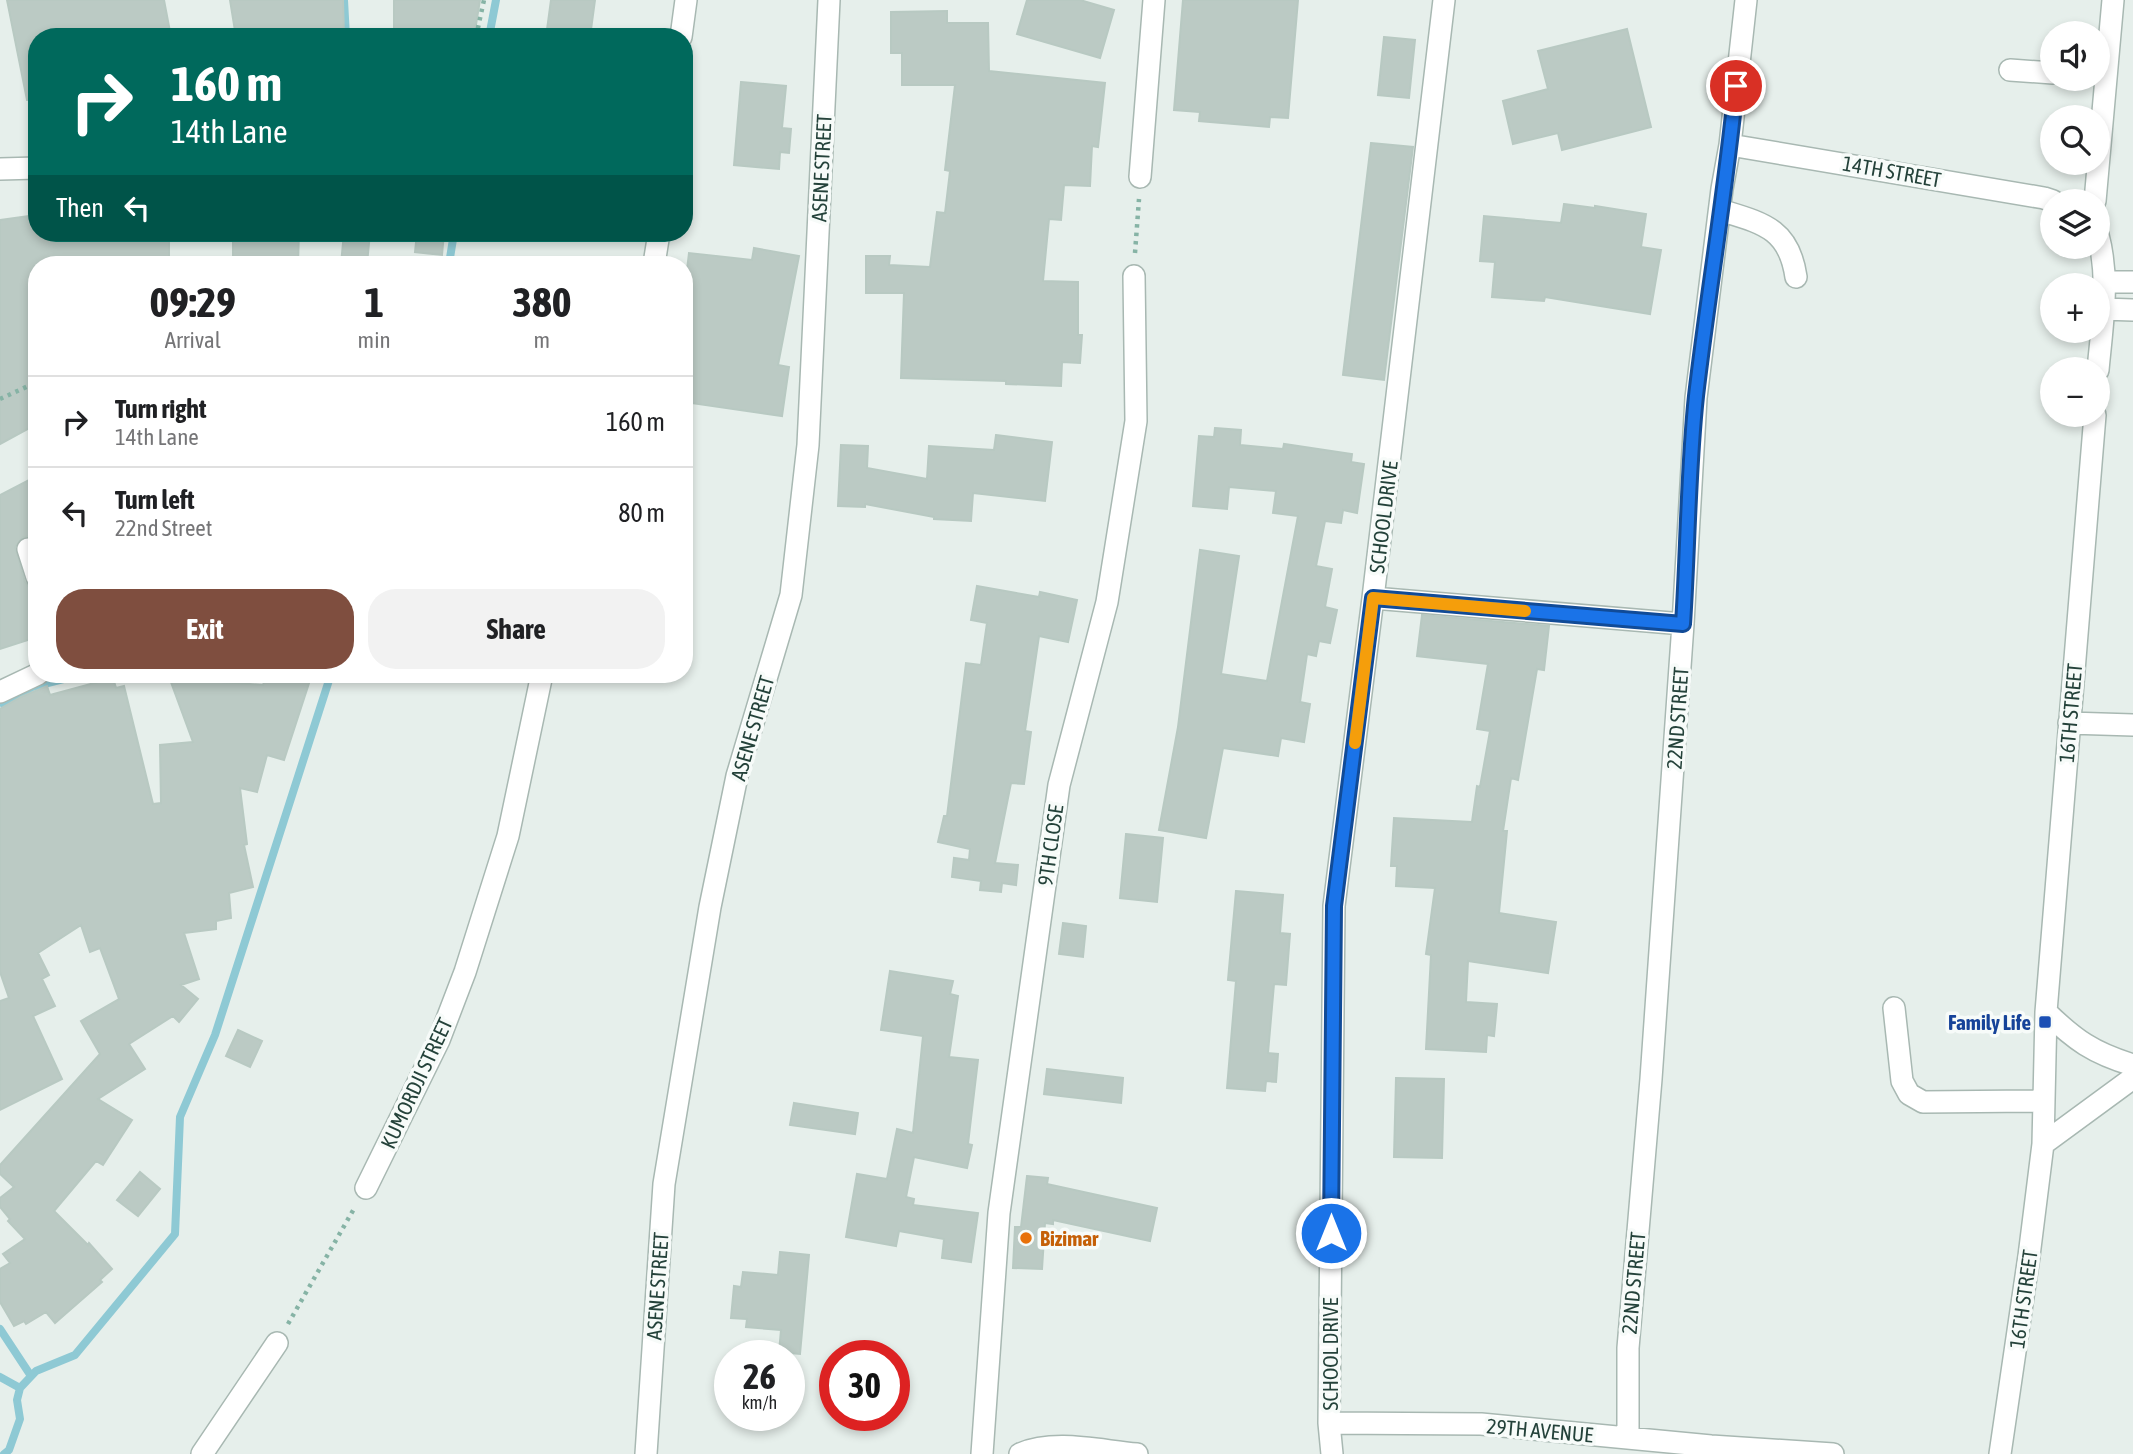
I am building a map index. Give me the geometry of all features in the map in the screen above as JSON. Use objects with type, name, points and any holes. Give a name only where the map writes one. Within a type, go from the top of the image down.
[{"type":"street","points":[[682,28],[686,0]]},
{"type":"street","name":"ASENE STREET","points":[[646,1454],[664,1184],[708,920],[737,776],[791,595],[808,445],[829,0]]},
{"type":"street","points":[[1140,177],[1154,0]]},
{"type":"street","name":"SCHOOL DRIVE","points":[[1332,1454],[1329,1423],[1334,906],[1444,0]]},
{"type":"street","name":"22ND STREET","points":[[1628,1437],[1628,1348],[1652,1065],[1696,398],[1730,145],[1746,0]]},
{"type":"street","points":[[2110,21],[2113,0]]},
{"type":"street","points":[[2010,70],[2040,72]]},
{"type":"street","points":[[2096,189],[2101,91]]},
{"type":"street","name":"14TH STREET","points":[[1730,145],[2040,197]]},
{"type":"street","points":[[0,169],[28,168]]},
{"type":"street","points":[[1720,210],[1766,225],[1775,231],[1787,248],[1796,277]]},
{"type":"street","name":"9TH CLOSE","points":[[982,1454],[999,1213],[1059,785],[1107,603],[1136,421],[1134,276]]},
{"type":"street","points":[[2110,282],[2133,282]]},
{"type":"street","points":[[2110,309],[2133,310]]},
{"type":"street","name":"16TH STREET","points":[[2000,1454],[2043,1144],[2046,1012],[2094,427]]},
{"type":"street","points":[[1373,598],[1683,624]]},
{"type":"street","points":[[0,691],[28,678]]},
{"type":"street","name":"KUMORDJI STREET","points":[[366,1188],[439,1040],[465,972],[508,836],[540,683]]},
{"type":"street","points":[[2069,723],[2133,725]]},
{"type":"street","points":[[1894,1008],[1902,1081],[1909,1094],[1923,1102],[2044,1101]]},
{"type":"street","points":[[2046,1012],[2079,1042],[2101,1054],[2133,1065]]},
{"type":"street","points":[[2043,1144],[2133,1078]]},
{"type":"street","points":[[202,1454],[277,1343]]},
{"type":"street","name":"29TH AVENUE","points":[[1329,1423],[1482,1424],[1628,1437],[1711,1450],[1833,1454]]},
{"type":"street","points":[[1020,1454],[1031,1449],[1058,1447],[1137,1454]]},
{"type":"path","points":[[478,28],[484,0]]},
{"type":"path","points":[[1134,276],[1140,177]]},
{"type":"path","points":[[0,399],[28,386]]},
{"type":"path","points":[[277,1343],[366,1188]]},
{"type":"building","points":[[7,0],[164,0],[169,28],[28,28],[27,100]]},
{"type":"building","points":[[230,0],[343,0],[344,28],[235,28]]},
{"type":"building","points":[[394,0],[480,0],[475,28],[394,28]]},
{"type":"building","points":[[551,0],[595,0],[591,28],[547,28]]},
{"type":"building","points":[[1027,0],[1080,0],[1114,10],[1100,58],[1017,34]]},
{"type":"building","points":[[1183,0],[1298,0],[1288,118],[1270,117],[1269,127],[1199,121],[1200,112],[1174,110]]},
{"type":"building","points":[[947,11],[947,23],[988,23],[989,71],[1105,83],[1098,147],[1092,146],[1090,186],[1064,185],[1061,220],[1049,219],[1043,281],[1078,282],[1078,335],[1082,335],[1080,363],[1062,362],[1061,386],[1006,384],[1006,381],[901,378],[904,293],[866,293],[866,256],[890,256],[889,265],[930,267],[937,212],[945,213],[950,171],[945,170],[955,85],[902,85],[902,53],[891,53],[891,12]]},
{"type":"building","points":[[1627,29],[1651,127],[1562,150],[1558,133],[1513,144],[1503,101],[1548,89],[1538,51]]},
{"type":"building","points":[[1384,37],[1415,40],[1409,98],[1378,95]]},
{"type":"building","points":[[741,82],[786,86],[782,128],[791,129],[789,153],[780,152],[779,169],[734,165]]},
{"type":"building","points":[[1371,143],[1413,147],[1384,380],[1343,375]]},
{"type":"building","points":[[1564,204],[1646,214],[1641,247],[1661,250],[1650,314],[1545,297],[1544,301],[1492,297],[1495,262],[1480,261],[1484,216],[1561,223]]},
{"type":"building","points":[[28,216],[28,242],[169,242],[169,256],[28,256],[28,429],[0,444],[0,220]]},
{"type":"building","points":[[233,242],[299,242],[298,256],[233,256]]},
{"type":"building","points":[[343,242],[369,242],[368,256],[342,256]]},
{"type":"building","points":[[416,242],[443,242],[442,255],[415,252]]},
{"type":"building","points":[[754,248],[799,256],[778,365],[789,367],[782,416],[693,403],[693,256],[689,256],[689,253],[752,260]]},
{"type":"building","points":[[1215,428],[1241,430],[1240,445],[1283,449],[1284,444],[1352,454],[1351,462],[1364,464],[1357,513],[1343,510],[1341,523],[1325,521],[1316,566],[1332,569],[1325,607],[1337,610],[1330,643],[1319,641],[1316,656],[1307,654],[1300,702],[1310,704],[1304,742],[1281,738],[1278,756],[1223,748],[1206,838],[1159,830],[1178,727],[1200,550],[1239,556],[1221,674],[1267,681],[1298,516],[1273,513],[1276,491],[1229,487],[1227,509],[1193,506],[1199,436],[1214,437]]},
{"type":"building","points":[[996,435],[1052,442],[1045,501],[973,493],[971,521],[934,519],[865,504],[865,507],[838,506],[841,445],[868,446],[867,468],[927,479],[929,446],[994,450]]},
{"type":"building","points":[[28,481],[28,536],[23,537],[15,547],[28,586],[28,640],[0,649],[0,495]]},
{"type":"building","points":[[977,586],[1039,597],[1040,592],[1077,600],[1068,642],[1039,636],[1025,731],[1031,732],[1024,784],[1011,783],[995,863],[1018,865],[1016,885],[1002,883],[1001,892],[980,890],[981,881],[952,877],[954,858],[969,860],[970,849],[938,842],[944,816],[947,816],[966,663],[981,665],[987,623],[971,620]]},
{"type":"building","points":[[1422,615],[1549,626],[1544,670],[1537,669],[1518,780],[1511,778],[1503,831],[1507,831],[1499,913],[1556,922],[1548,973],[1468,961],[1466,1002],[1497,1004],[1494,1036],[1487,1035],[1486,1052],[1426,1049],[1431,955],[1426,954],[1435,888],[1396,886],[1397,866],[1391,866],[1394,818],[1472,822],[1490,731],[1477,729],[1488,664],[1417,656]]},
{"type":"building","points":[[94,683],[114,683],[116,688],[124,686],[153,804],[161,803],[160,745],[193,742],[171,683],[309,683],[284,760],[267,755],[257,792],[240,788],[247,844],[244,845],[253,887],[229,893],[231,918],[216,921],[216,929],[184,933],[199,979],[181,985],[198,999],[179,1022],[173,1016],[129,1044],[145,1069],[98,1099],[132,1120],[103,1165],[96,1161],[54,1211],[88,1245],[89,1243],[112,1269],[100,1280],[102,1282],[55,1323],[46,1312],[26,1324],[24,1321],[14,1326],[0,1302],[0,1269],[10,1263],[3,1254],[25,1239],[8,1221],[10,1219],[0,1207],[0,1198],[14,1187],[0,1174],[0,1165],[100,1054],[81,1021],[119,999],[100,948],[90,952],[81,925],[38,953],[49,975],[42,979],[55,1006],[33,1016],[62,1079],[0,1110],[0,1001],[9,998],[0,972],[0,709],[47,686],[50,695]]},
{"type":"building","points":[[1126,834],[1163,838],[1157,902],[1120,898]]},
{"type":"building","points":[[1236,891],[1283,895],[1280,933],[1290,934],[1286,985],[1274,984],[1268,1053],[1278,1054],[1276,1082],[1266,1081],[1265,1091],[1227,1088],[1236,981],[1228,980]]},
{"type":"building","points":[[1063,923],[1086,926],[1083,957],[1059,954]]},
{"type":"building","points":[[890,971],[953,981],[950,994],[958,996],[949,1057],[978,1060],[968,1144],[972,1145],[967,1168],[914,1157],[906,1197],[914,1199],[913,1205],[978,1213],[971,1262],[942,1258],[944,1239],[899,1231],[896,1246],[846,1237],[857,1174],[887,1179],[897,1129],[913,1133],[923,1036],[881,1030]]},
{"type":"building","points":[[238,1030],[262,1041],[250,1067],[226,1056]]},
{"type":"building","points":[[1047,1069],[1123,1078],[1121,1103],[1044,1094]]},
{"type":"building","points":[[1396,1078],[1444,1079],[1442,1158],[1394,1157]]},
{"type":"building","points":[[794,1103],[858,1113],[855,1134],[790,1125]]},
{"type":"building","points":[[140,1172],[160,1189],[138,1216],[117,1200]]},
{"type":"building","points":[[1027,1176],[1048,1178],[1047,1184],[1157,1208],[1150,1241],[1053,1220],[1053,1224],[1045,1223],[1042,1269],[1013,1268],[1015,1227],[1021,1227]]},
{"type":"building","points":[[780,1252],[809,1255],[801,1340],[780,1340],[781,1330],[746,1327],[747,1319],[731,1318],[734,1286],[741,1287],[743,1272],[778,1275]]},
{"type":"waterway","points":[[344,0],[346,28]]},
{"type":"waterway","points":[[491,28],[496,0]]},
{"type":"waterway","points":[[450,256],[453,242]]},
{"type":"waterway","points":[[4,705],[32,687],[48,683]]},
{"type":"waterway","points":[[4,1454],[9,1450],[20,1419],[17,1400],[20,1388],[36,1371],[75,1355],[175,1234],[180,1117],[215,1035],[328,683]]},
{"type":"waterway","points":[[0,1329],[31,1376]]},
{"type":"waterway","points":[[0,1377],[20,1388]]},
{"type":"slow traffic","points":[[1355,743],[1373,598],[1525,611]]},
{"type":"place","name":"Family Life","points":[[2045,1022]]},
{"type":"place","name":"Bizimar","points":[[1026,1238]]},
{"type":"route","points":[[1331,1233],[1334,906],[1373,598],[1683,624],[1696,398],[1736,86]]}]
